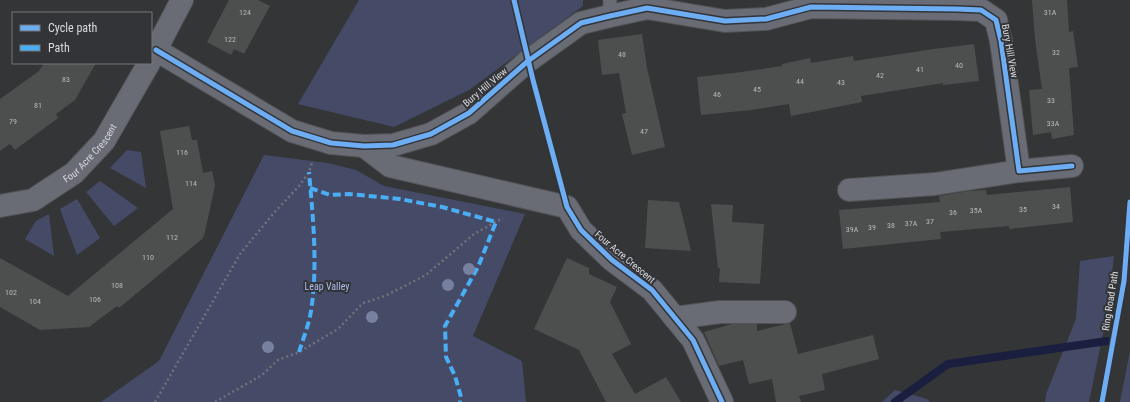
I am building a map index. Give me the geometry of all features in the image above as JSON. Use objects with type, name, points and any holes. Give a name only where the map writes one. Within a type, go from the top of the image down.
[{"type":"street","name":"Four Acre Crescent","points":[[152,57],[182,0]]},
{"type":"street","name":"Bury Hill View","points":[[152,57],[292,131],[331,143],[364,146],[393,145],[431,134],[469,113],[528,62],[581,23],[610,8],[647,8],[725,20],[766,19],[810,3],[981,10],[996,20],[1001,41],[1019,171]]},
{"type":"street","name":"Four Acre Crescent","points":[[0,206],[33,200],[74,173],[104,141],[148,64]]},
{"type":"street","name":"Four Acre Crescent","points":[[364,146],[390,166],[567,208],[580,230],[618,264],[652,290],[693,340],[722,402]]},
{"type":"street","points":[[848,190],[935,184],[1019,171],[1072,166]]},
{"type":"street","points":[[675,318],[720,312],[785,312]]},
{"type":"path","points":[[155,402],[240,254],[273,214],[299,186],[309,172],[320,140]]},
{"type":"path","points":[[215,402],[262,375],[278,360],[299,352],[338,329],[363,303],[385,296],[426,275],[474,234],[513,212],[528,198]]},
{"type":"green space","points":[[359,0],[583,0],[583,6],[469,90],[394,127],[298,104]]},
{"type":"green space","points":[[127,150],[141,152],[146,188],[110,168]]},
{"type":"green space","name":"Leap Valley","points":[[264,155],[328,163],[356,170],[384,186],[525,214],[473,336],[522,361],[526,402],[101,402],[159,361]]},
{"type":"green space","points":[[100,181],[138,208],[114,226],[86,192]]},
{"type":"green space","points":[[77,199],[100,238],[77,255],[60,209]]},
{"type":"green space","points":[[49,214],[54,256],[25,239],[36,221]]},
{"type":"green space","points":[[1114,256],[1108,309],[1089,402],[1045,402],[1046,394],[1076,319],[1080,261]]},
{"type":"green space","points":[[1130,351],[1130,402],[1120,402]]},
{"type":"green space","points":[[895,390],[927,399],[930,402],[882,402]]},
{"type":"building","points":[[229,0],[258,0],[270,6],[244,54],[234,49],[231,55],[207,42]]},
{"type":"building","points":[[1032,0],[1067,0],[1069,32],[1073,31],[1078,67],[1069,68],[1074,135],[1052,139],[1051,132],[1033,135],[1029,90],[1042,89],[1035,39]]},
{"type":"building","points":[[642,34],[647,68],[665,147],[632,155],[622,114],[626,113],[619,73],[602,75],[598,40]]},
{"type":"building","points":[[974,44],[979,81],[943,85],[943,83],[861,96],[862,102],[791,116],[789,104],[751,110],[701,115],[697,77],[782,66],[782,64],[810,58],[811,63],[853,56],[854,61]]},
{"type":"building","points":[[43,64],[95,64],[75,100],[56,114],[58,118],[15,150],[10,144],[0,151],[0,99],[39,71]]},
{"type":"building","points":[[189,126],[192,140],[197,140],[203,173],[212,171],[215,186],[204,236],[202,239],[119,308],[117,306],[89,327],[40,330],[0,307],[0,258],[68,296],[173,209],[160,131]]},
{"type":"building","points":[[1070,187],[1073,222],[1009,229],[1009,226],[940,232],[941,239],[843,249],[839,210],[940,202],[939,196],[969,191],[986,190],[987,195]]},
{"type":"building","points":[[648,200],[679,202],[691,251],[645,248]]},
{"type":"building","points":[[711,204],[733,205],[732,222],[764,224],[760,284],[719,282],[720,268],[718,268]]},
{"type":"building","points":[[567,258],[589,268],[589,274],[617,287],[610,302],[631,344],[612,354],[635,394],[666,377],[681,402],[606,402],[579,350],[534,329]]},
{"type":"building","points":[[790,323],[798,354],[873,335],[879,359],[822,374],[825,390],[799,396],[801,402],[776,402],[772,379],[749,384],[743,360],[719,366],[704,332],[732,324],[757,324],[757,331]]},
{"type":"waterway","points":[[895,402],[948,364],[1107,341]]},
{"type":"marked path","points":[[299,352],[310,316],[313,294],[314,242],[309,172]]},
{"type":"marked path","points":[[310,188],[330,195],[349,194],[400,199],[442,207],[496,222],[478,267],[445,326],[446,357],[455,376],[461,397],[460,402]]},
{"type":"cycle path","points":[[514,0],[533,80],[567,207],[581,230],[612,260],[652,290],[693,340],[722,402]]},
{"type":"cycle path","points":[[156,50],[292,131],[331,143],[364,146],[393,145],[431,134],[469,113],[528,61],[581,23],[610,16],[647,8],[725,21],[766,19],[811,7],[981,10],[996,20],[1001,41],[1019,171],[1072,166]]},
{"type":"cycle path","name":"Ring Road Path","points":[[1102,402],[1124,281],[1130,202]]}]
